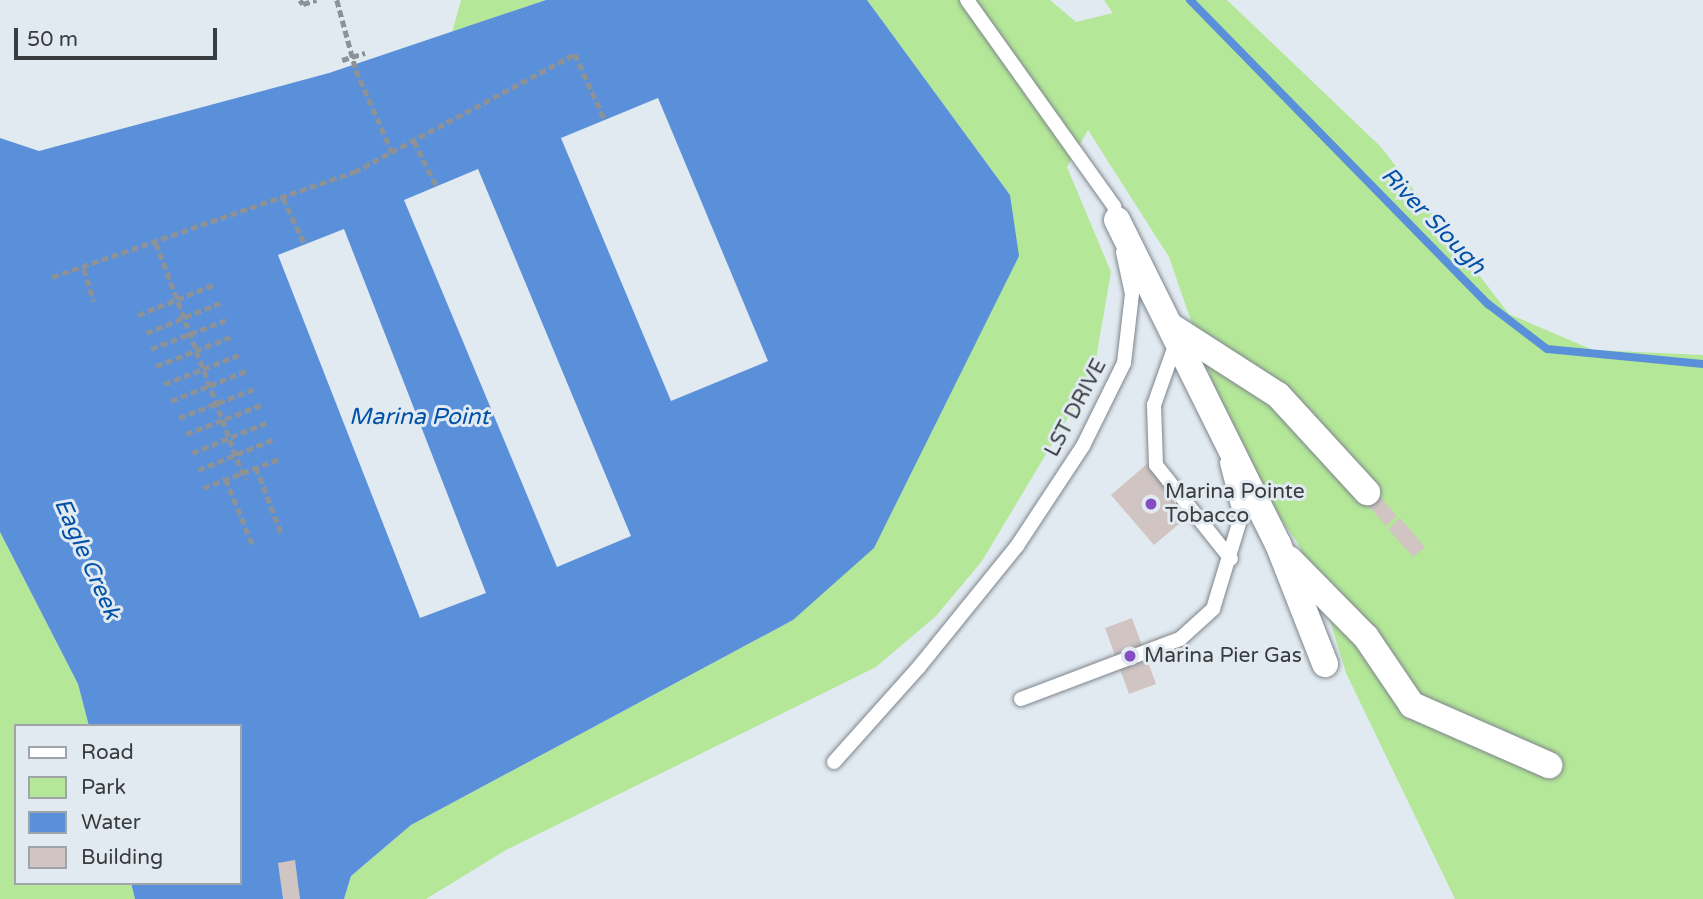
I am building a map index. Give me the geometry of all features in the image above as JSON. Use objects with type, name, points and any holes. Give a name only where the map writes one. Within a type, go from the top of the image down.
[{"type":"street","points":[[1117,220],[1214,411],[1280,551],[1325,664]]},
{"type":"street","points":[[1174,332],[1278,396],[1367,492]]},
{"type":"street","points":[[1280,551],[1366,637],[1412,705],[1549,765]]},
{"type":"lane","name":"LST DRIVE","points":[[834,761],[1009,556],[1083,446],[1124,363],[1132,295],[1114,206],[967,0]]},
{"type":"lane","points":[[1174,332],[1154,405],[1156,465],[1231,559]]},
{"type":"lane","points":[[1021,699],[1180,639],[1213,610],[1231,559],[1241,517],[1214,411]]},
{"type":"path","points":[[300,0],[303,4],[316,0]]},
{"type":"path","points":[[337,0],[356,70],[392,152]]},
{"type":"path","points":[[342,60],[365,53]]},
{"type":"path","points":[[52,276],[84,269],[354,172],[576,54],[605,120]]},
{"type":"path","points":[[414,141],[437,187]]},
{"type":"path","points":[[283,198],[305,244]]},
{"type":"path","points":[[156,243],[245,480]]},
{"type":"path","points":[[84,269],[94,302]]},
{"type":"path","points":[[138,315],[213,285]]},
{"type":"path","points":[[146,332],[220,303]]},
{"type":"path","points":[[151,349],[226,320]]},
{"type":"path","points":[[156,366],[231,337]]},
{"type":"path","points":[[164,384],[239,355]]},
{"type":"path","points":[[171,401],[246,372]]},
{"type":"path","points":[[178,418],[254,389]]},
{"type":"path","points":[[186,434],[261,405]]},
{"type":"path","points":[[192,453],[266,423]]},
{"type":"path","points":[[198,470],[272,440]]},
{"type":"path","points":[[204,488],[279,458]]},
{"type":"path","points":[[256,467],[282,535]]},
{"type":"path","points":[[226,479],[253,546]]},
{"type":"green space","points":[[461,0],[546,0],[452,32]]},
{"type":"green space","points":[[867,0],[1050,0],[1076,22],[1113,13],[1104,0],[1227,0],[1381,147],[1509,314],[1593,350],[1703,355],[1703,899],[1455,899],[1346,673],[1321,591],[1297,542],[1239,460],[1169,257],[1088,130],[1067,167],[1111,272],[1093,376],[982,561],[936,616],[876,667],[506,850],[426,899],[344,899],[351,876],[411,825],[793,620],[1010,195]]},
{"type":"green space","points":[[0,532],[78,684],[88,724],[14,724],[14,885],[132,885],[135,899],[0,899]]},
{"type":"water","name":"Marina Point","points":[[546,0],[867,0],[1010,195],[1019,256],[874,548],[793,620],[411,825],[351,876],[344,899],[135,899],[132,885],[242,885],[242,724],[88,724],[78,684],[0,532],[0,138],[39,151],[329,73]]},
{"type":"pier","points":[[658,98],[768,361],[671,401],[561,138]]},
{"type":"pier","points":[[478,169],[631,536],[557,567],[404,200]]},
{"type":"pier","points":[[344,229],[486,593],[420,618],[278,255]]},
{"type":"building","name":"Marina Pointe Tobacco","points":[[1148,463],[1191,514],[1154,545],[1111,495]]},
{"type":"building","points":[[1372,487],[1397,516],[1386,526],[1361,497]]},
{"type":"building","points":[[1400,518],[1425,547],[1413,557],[1388,529]]},
{"type":"building","name":"Marina Pier Gas","points":[[1132,618],[1156,684],[1129,694],[1105,628]]},
{"type":"building","points":[[295,860],[300,899],[283,899],[278,863]]},
{"type":"waterway","name":"River Slough","points":[[1190,0],[1488,304],[1547,349],[1703,364]]},
{"type":"place","name":"Marina Pointe Tobacco","points":[[1151,504]]},
{"type":"place","name":"Marina Pier Gas","points":[[1130,656]]},
{"type":"water label","name":"Eagle Creek","points":[[87,559]]}]
